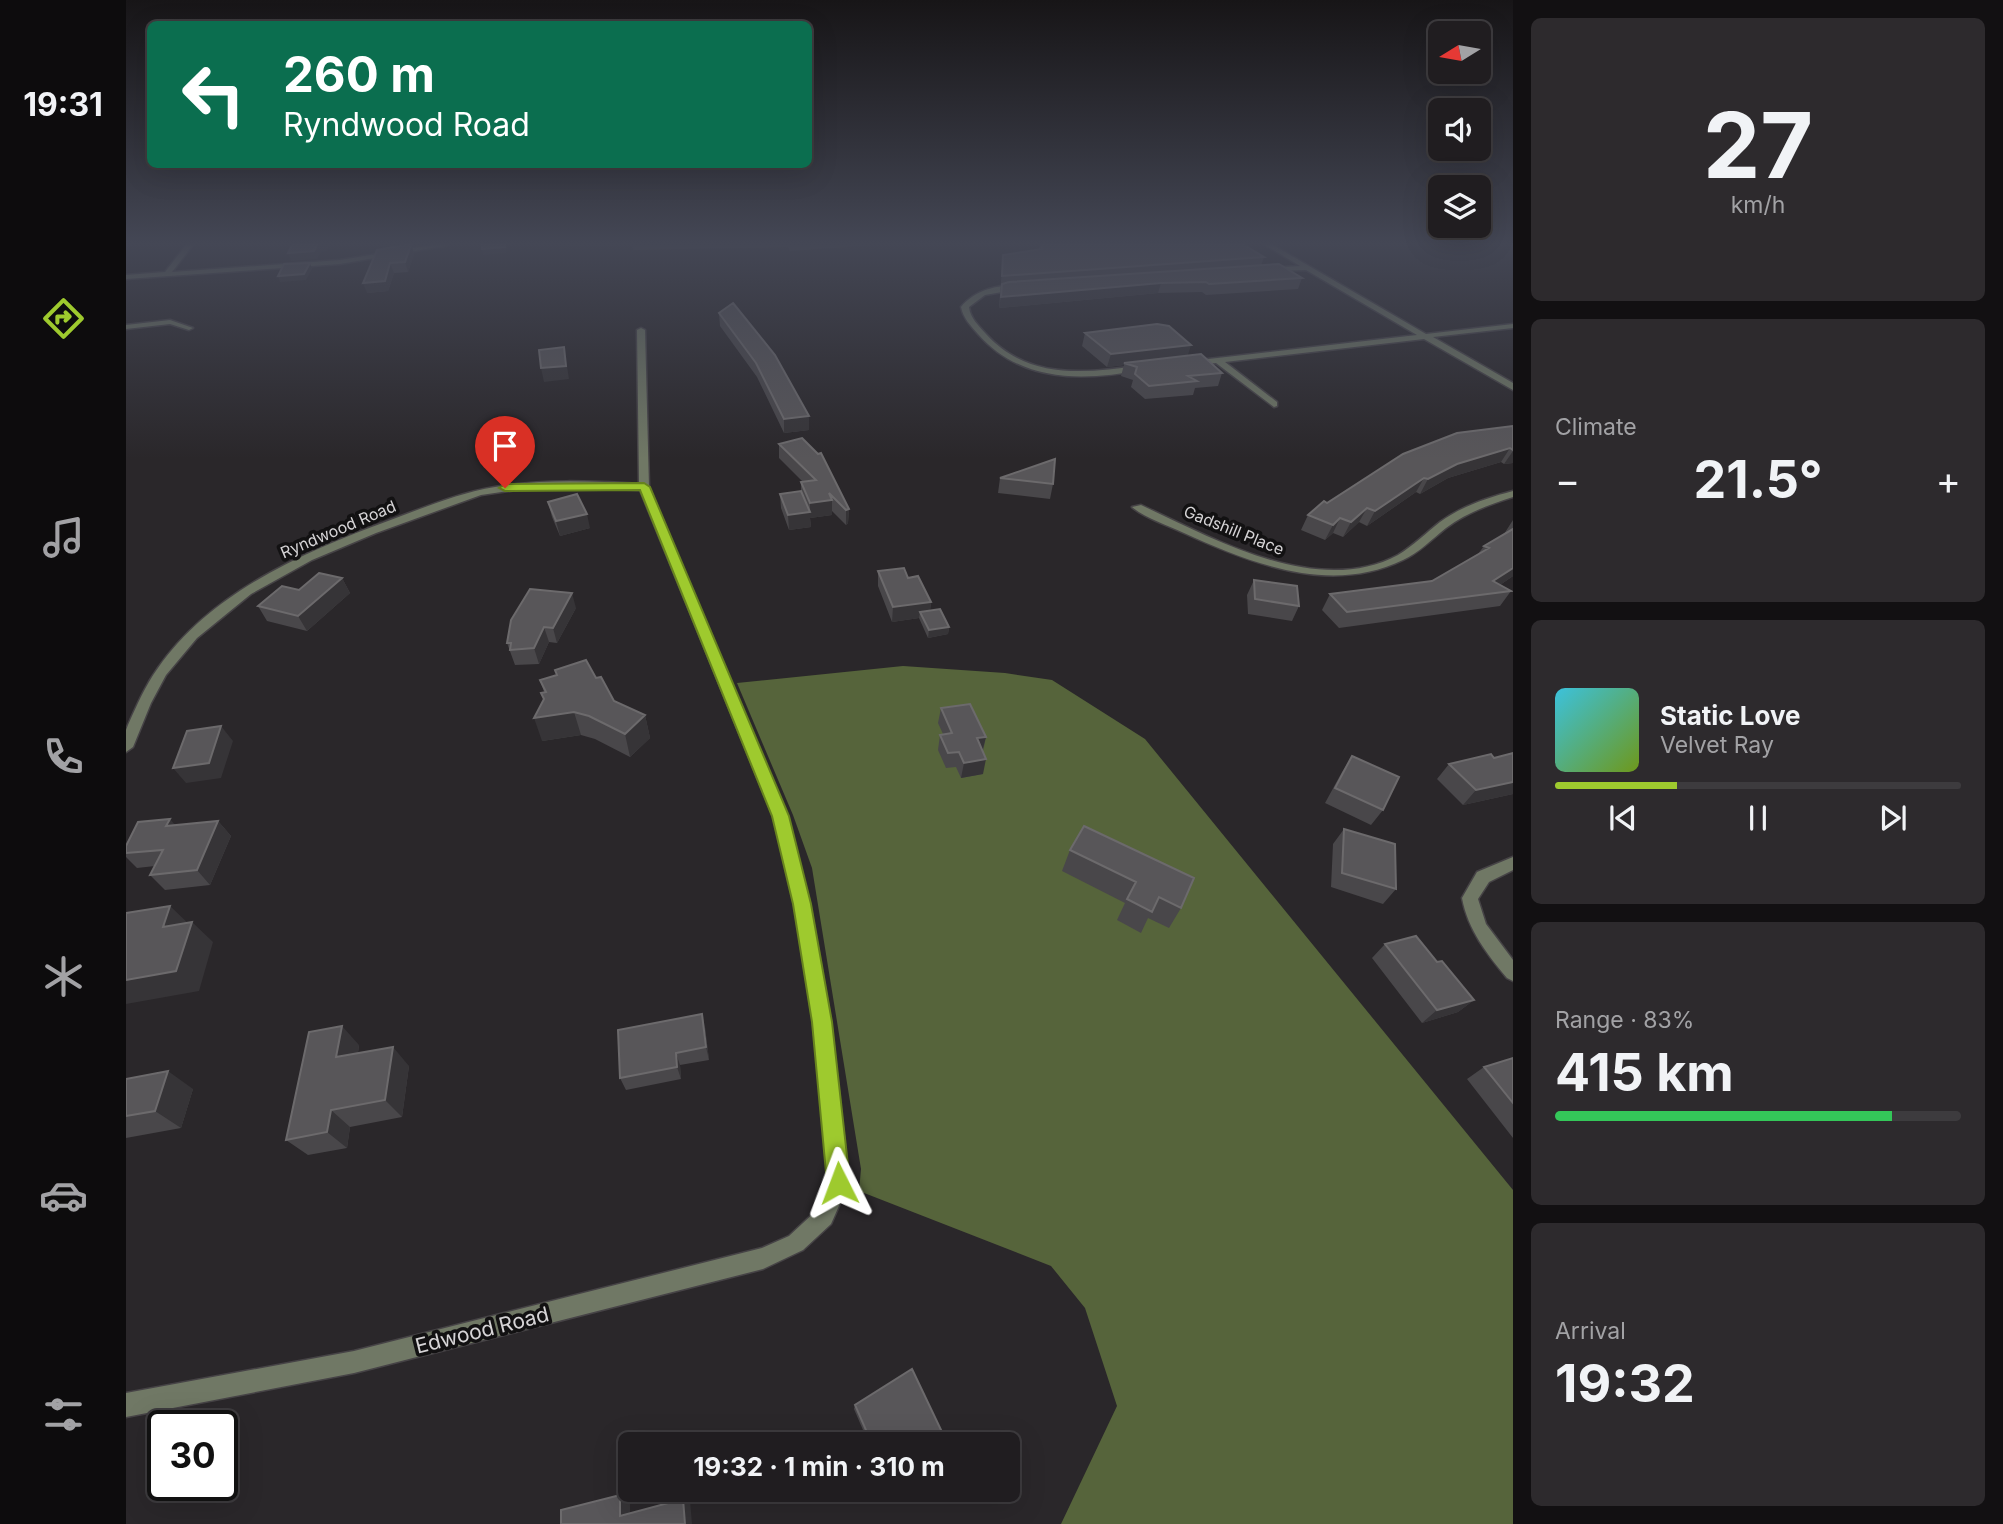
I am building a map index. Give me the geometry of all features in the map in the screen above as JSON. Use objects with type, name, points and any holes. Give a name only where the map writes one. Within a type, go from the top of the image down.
[{"type":"street","points":[[967,316],[1006,356],[1034,368],[1060,372],[1144,368]]},
{"type":"street","points":[[1392,316],[1513,387]]},
{"type":"street","points":[[126,327],[170,322],[189,328]]},
{"type":"street","points":[[1181,364],[1513,326]]},
{"type":"street","points":[[642,330],[644,487]]},
{"type":"street","points":[[1218,360],[1274,404]]},
{"type":"street","name":"Ryndwood Road","points":[[126,747],[151,689],[169,661],[244,594],[294,562],[346,539],[480,493],[526,486],[644,487]]},
{"type":"street","name":"Edwood Road","points":[[126,1405],[354,1362],[763,1258],[796,1243],[824,1217],[839,1183],[837,1152],[822,1022],[792,857],[780,816],[644,487]]},
{"type":"street","name":"Gadshill Place","points":[[1137,507],[1270,564],[1301,570],[1336,572],[1385,564],[1401,557],[1459,514],[1513,494]]},
{"type":"street","points":[[1513,863],[1483,877],[1470,898],[1472,911],[1482,930],[1513,973]]},
{"type":"green space","points":[[903,666],[1005,673],[1052,680],[1145,739],[1513,1190],[1513,1524],[1061,1524],[1117,1406],[1085,1308],[1051,1266],[859,1191],[861,1169],[812,868],[793,815],[737,683]]},
{"type":"building","points":[[721,316],[744,316],[775,355],[809,416],[784,419],[756,363]]},
{"type":"building","points":[[1157,324],[1169,326],[1191,345],[1111,354],[1085,333]]},
{"type":"building","points":[[564,347],[566,366],[541,368],[539,350]]},
{"type":"building","points":[[1201,354],[1222,373],[1188,376],[1197,381],[1149,386],[1135,374],[1137,367],[1124,363]]},
{"type":"building","points":[[1513,426],[1513,450],[1510,448],[1457,464],[1428,479],[1424,478],[1375,511],[1367,508],[1351,522],[1340,518],[1333,525],[1308,515],[1324,501],[1327,503],[1403,454],[1457,433]]},
{"type":"building","points":[[802,438],[818,454],[821,453],[849,509],[846,510],[829,493],[832,500],[810,503],[801,482],[816,480],[779,444]]},
{"type":"building","points":[[1055,459],[1053,484],[1000,478]]},
{"type":"building","points":[[801,491],[810,512],[788,515],[780,494]]},
{"type":"building","points":[[577,494],[587,514],[556,521],[548,502]]},
{"type":"building","points":[[1513,529],[1513,568],[1493,581],[1511,591],[1347,612],[1330,594],[1432,581],[1489,548],[1484,546]]},
{"type":"building","points":[[904,568],[908,578],[918,576],[931,602],[893,607],[878,571]]},
{"type":"building","points":[[319,573],[342,578],[298,616],[258,606],[282,586],[299,590]]},
{"type":"building","points":[[1254,580],[1297,586],[1299,606],[1255,599]]},
{"type":"building","points":[[530,589],[572,593],[553,628],[544,627],[534,648],[510,650],[511,643],[507,643],[511,620]]},
{"type":"building","points":[[940,609],[949,627],[929,630],[920,612]]},
{"type":"building","points":[[586,660],[596,678],[601,677],[614,701],[645,715],[625,734],[589,716],[574,712],[534,718],[544,699],[541,693],[546,692],[540,680],[557,675],[555,670]]},
{"type":"building","points":[[970,704],[986,737],[977,738],[986,759],[964,763],[959,752],[948,753],[940,735],[952,733],[941,708]]},
{"type":"building","points":[[221,726],[209,763],[173,768],[187,731]]},
{"type":"building","points":[[1513,753],[1513,782],[1476,790],[1449,764],[1491,754],[1494,758]]},
{"type":"building","points":[[1352,756],[1399,777],[1383,810],[1335,788]]},
{"type":"building","points":[[170,819],[166,826],[218,821],[197,870],[150,875],[163,850],[126,853],[126,846],[138,822]]},
{"type":"building","points":[[1084,826],[1194,878],[1181,908],[1159,897],[1152,912],[1127,899],[1136,882],[1070,850]]},
{"type":"building","points":[[1344,829],[1395,844],[1396,889],[1342,873]]},
{"type":"building","points":[[170,906],[163,927],[192,922],[176,971],[126,980],[126,913]]},
{"type":"building","points":[[1416,936],[1437,962],[1442,961],[1474,1000],[1437,1010],[1385,944]]},
{"type":"building","points":[[702,1014],[706,1047],[676,1053],[677,1067],[620,1078],[618,1030]]},
{"type":"building","points":[[342,1026],[336,1057],[393,1047],[385,1100],[331,1110],[327,1132],[286,1140],[309,1032]]},
{"type":"building","points":[[1513,1058],[1513,1103],[1484,1067]]},
{"type":"building","points":[[168,1071],[155,1111],[126,1116],[126,1079]]},
{"type":"building","points":[[912,1369],[942,1432],[867,1432],[855,1405]]},
{"type":"building","points":[[618,1496],[620,1516],[672,1502],[683,1502],[685,1524],[561,1524],[561,1510]]},
{"type":"route","points":[[505,488],[579,485],[644,487],[692,597],[780,816],[792,857],[822,1022],[839,1183]]}]
